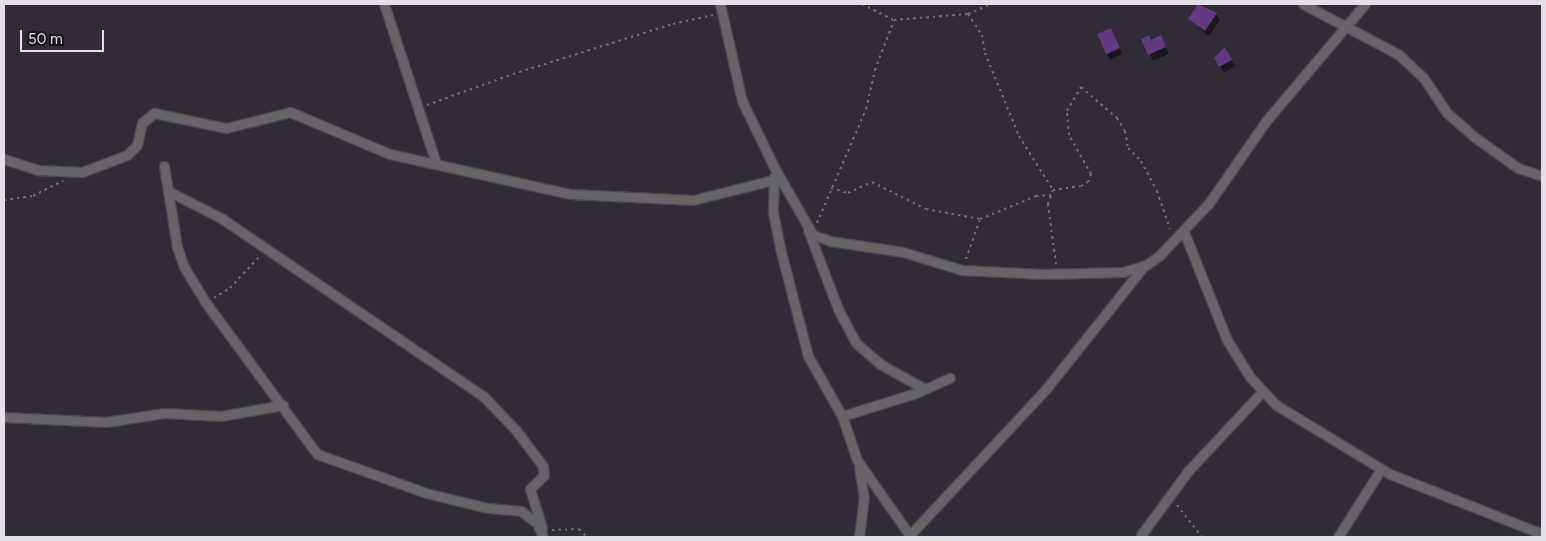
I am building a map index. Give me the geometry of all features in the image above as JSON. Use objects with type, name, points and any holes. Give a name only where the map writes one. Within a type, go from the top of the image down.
[{"type":"street","points":[[384,4],[436,163]]},
{"type":"street","points":[[1303,4],[1344,28],[1398,54],[1423,77],[1447,113],[1473,136],[1518,168],[1542,176]]},
{"type":"street","points":[[857,460],[909,537],[1046,389],[1146,265],[1177,239],[1209,203],[1266,121],[1365,4]]},
{"type":"street","points":[[721,8],[742,101],[775,170],[810,233],[838,309],[856,343],[880,364],[925,389]]},
{"type":"street","points":[[4,159],[38,170],[69,174],[127,155],[137,145],[144,120],[161,112],[181,120],[226,128],[290,112],[390,154],[571,194],[660,200],[693,200],[773,180]]},
{"type":"street","points":[[164,166],[184,267],[206,303],[283,405],[306,443],[327,460],[448,499],[521,511],[537,523],[543,535]]},
{"type":"street","points":[[775,170],[773,180],[773,212],[786,282],[802,337],[816,372],[842,416],[857,460],[864,498],[859,537]]},
{"type":"street","points":[[168,191],[207,209],[266,248],[462,381],[500,412],[543,466],[544,475],[530,489],[543,535]]},
{"type":"street","points":[[1184,232],[1227,340],[1262,392],[1276,405],[1381,469],[1542,534]]},
{"type":"street","points":[[810,233],[830,242],[903,252],[962,270],[1056,273],[1123,272],[1146,265]]},
{"type":"street","points":[[842,416],[925,389],[950,378]]},
{"type":"street","points":[[1141,534],[1169,495],[1262,392]]},
{"type":"street","points":[[4,417],[106,422],[164,413],[239,414],[260,408],[283,405]]},
{"type":"street","points":[[1338,537],[1381,469]]},
{"type":"path","points":[[862,4],[894,20],[968,14],[990,4]]},
{"type":"path","points":[[418,108],[513,74],[721,8]]},
{"type":"path","points":[[968,14],[982,35],[985,53],[1019,136],[1053,190]]},
{"type":"path","points":[[810,233],[866,109],[874,70],[894,20]]},
{"type":"path","points":[[1053,190],[1081,186],[1088,182],[1091,174],[1069,135],[1067,111],[1081,87],[1117,118],[1124,131],[1128,148],[1141,161],[1157,191],[1162,215],[1177,239]]},
{"type":"path","points":[[4,200],[41,193],[69,174]]},
{"type":"path","points":[[831,188],[848,193],[872,182],[926,209],[980,219],[1036,196],[1051,195]]},
{"type":"path","points":[[1053,190],[1048,204],[1056,273]]},
{"type":"path","points":[[962,270],[980,219]]},
{"type":"path","points":[[206,303],[230,288],[266,248]]},
{"type":"path","points":[[1169,495],[1202,537]]},
{"type":"path","points":[[543,535],[573,528],[583,531],[587,537]]},
{"type":"building","points":[[1198,4],[1217,13],[1205,31],[1188,19]]},
{"type":"building","points":[[1111,28],[1120,48],[1106,54],[1097,34]]},
{"type":"building","points":[[1149,35],[1151,40],[1161,35],[1166,47],[1148,55],[1141,39]]},
{"type":"building","points":[[1225,47],[1232,60],[1219,67],[1214,58]]}]
